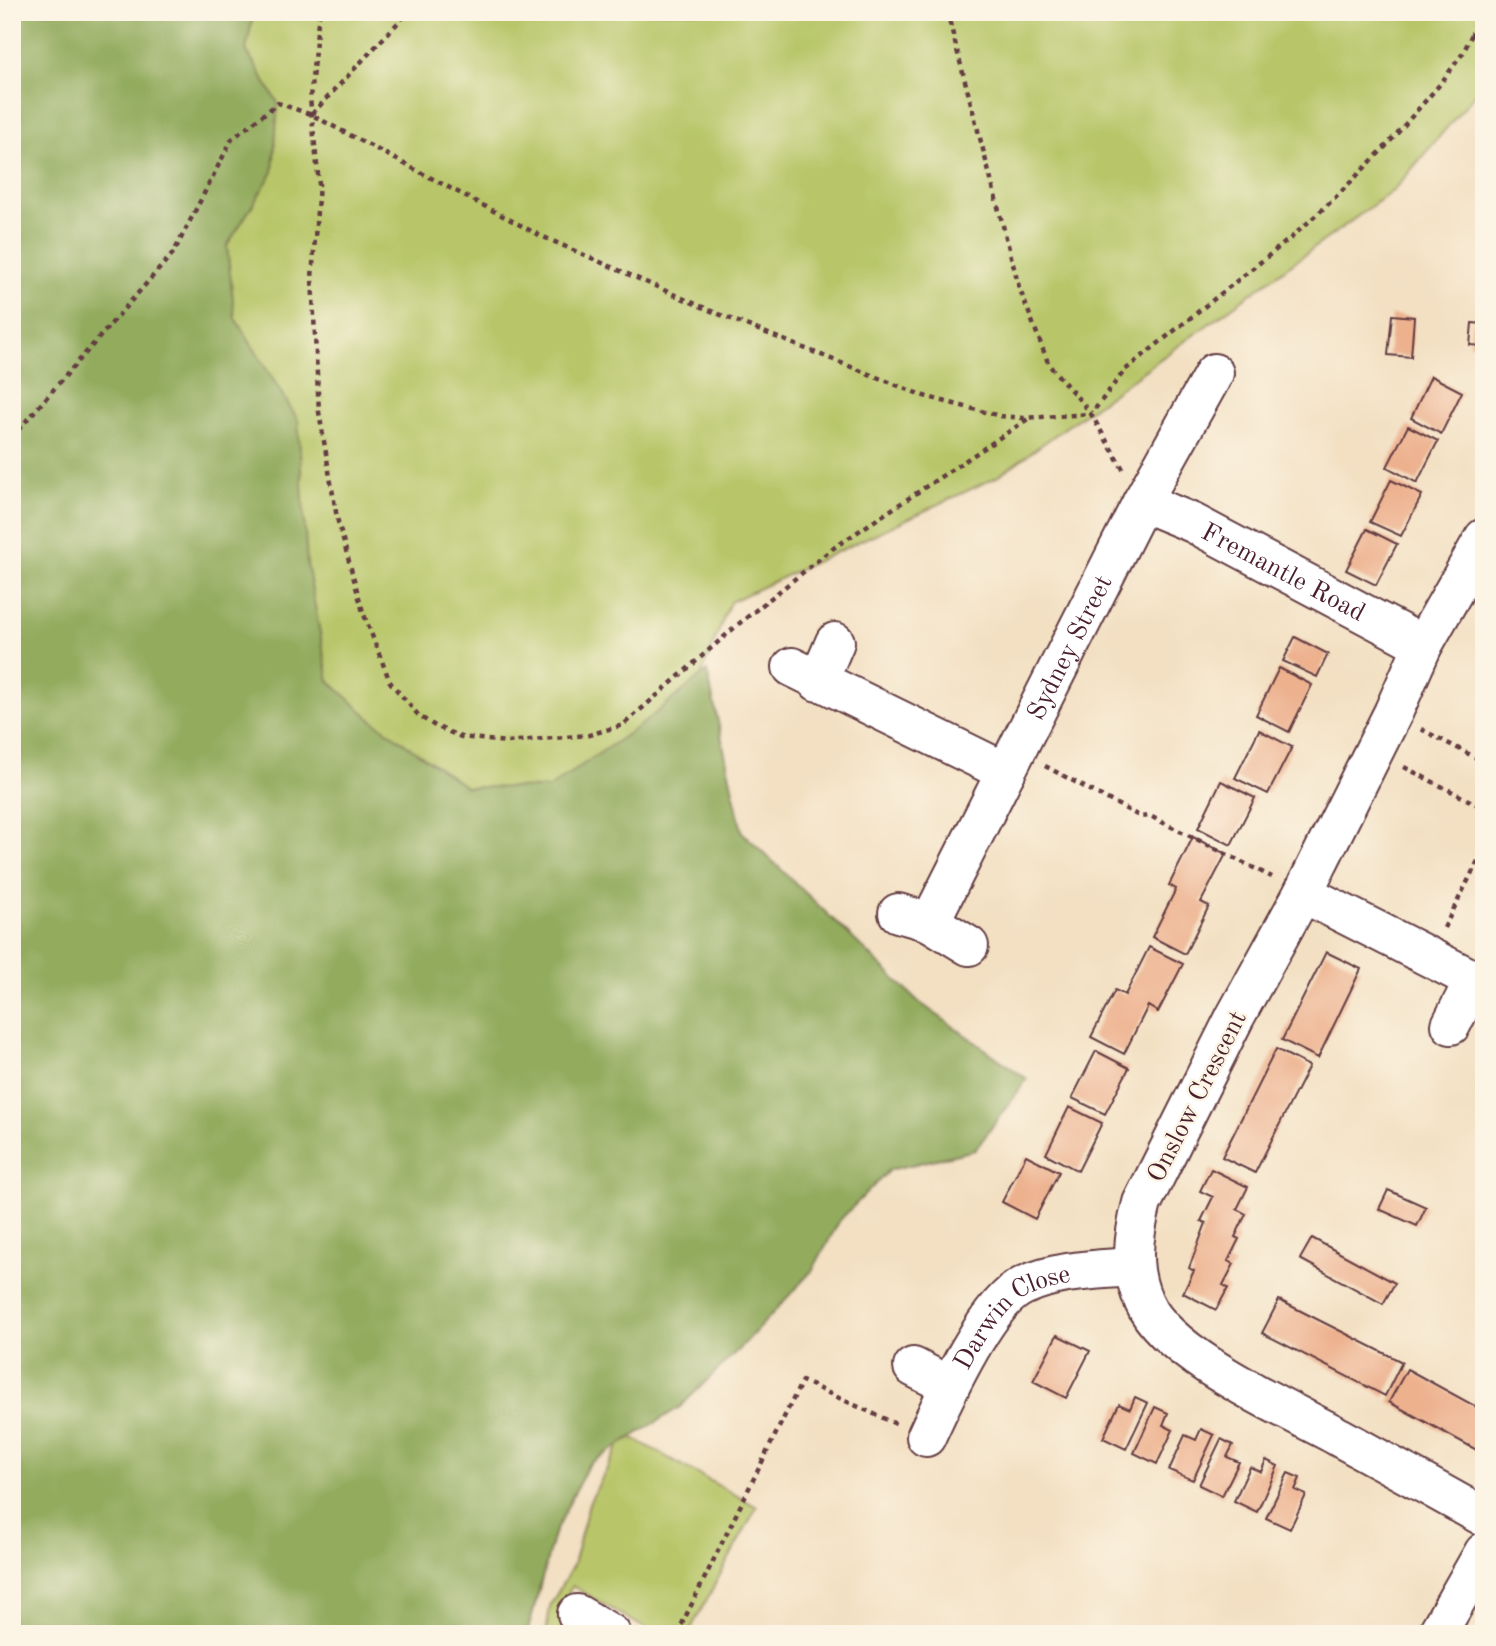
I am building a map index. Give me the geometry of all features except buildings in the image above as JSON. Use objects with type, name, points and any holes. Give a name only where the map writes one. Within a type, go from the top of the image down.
[{"type":"street","name":"Sydney Street","points":[[969,946],[914,918],[1011,762],[1142,502],[1214,373]]},
{"type":"street","name":"Fremantle Road","points":[[1142,502],[1193,523],[1423,645]]},
{"type":"street","name":"Onslow Crescent","points":[[1484,538],[1423,645],[1393,713],[1303,892],[1235,1017],[1142,1203],[1134,1233],[1133,1268],[1144,1304],[1174,1339],[1233,1382],[1484,1517]]},
{"type":"street","points":[[835,642],[805,675],[1011,762]]},
{"type":"street","points":[[1303,892],[1479,983],[1451,1026]]},
{"type":"street","name":"Darwin Close","points":[[926,1437],[984,1324],[1020,1287],[1064,1272],[1133,1268]]},
{"type":"street","name":"Darwin Close","points":[[913,1367],[950,1386]]},
{"type":"street","points":[[1437,1634],[1484,1552]]},
{"type":"path","points":[[319,12],[310,98],[319,184],[312,278],[319,412],[337,518],[363,612],[390,682],[419,716],[448,734],[477,741],[541,741],[598,733],[623,725],[741,622],[832,549],[1031,417]]},
{"type":"path","points":[[312,115],[408,12]]},
{"type":"path","points":[[947,12],[1019,287],[1049,365],[1091,414],[1142,502]]},
{"type":"path","points":[[12,437],[173,251],[232,139],[278,103],[312,115],[540,235],[716,313],[924,396],[1000,416],[1091,414],[1125,370],[1292,237],[1344,189],[1441,83],[1463,53],[1478,12]]},
{"type":"path","points":[[1472,34],[1484,55]]},
{"type":"path","points":[[1393,713],[1484,762]]},
{"type":"path","points":[[1373,751],[1484,808]]},
{"type":"path","points":[[1011,762],[1142,817],[1150,816],[1303,892]]},
{"type":"path","points":[[1429,957],[1484,849]]},
{"type":"path","points":[[677,1634],[802,1381],[926,1437]]},
{"type":"green space","points":[[12,12],[1484,12],[1484,84],[1394,190],[997,477],[730,602],[693,696],[618,1425],[539,1534],[12,1634]]},
{"type":"green space","points":[[12,12],[254,12],[246,50],[278,103],[273,172],[227,246],[235,318],[298,420],[307,564],[329,681],[372,720],[466,787],[549,788],[645,722],[707,671],[742,832],[919,1002],[1027,1079],[975,1150],[889,1170],[840,1220],[812,1271],[680,1407],[588,1465],[554,1534],[527,1634],[12,1634]]},
{"type":"green space","points":[[629,1436],[757,1507],[688,1634],[655,1634],[572,1586],[564,1603],[570,1634],[546,1634],[550,1606],[573,1565],[589,1503],[620,1444]]}]
